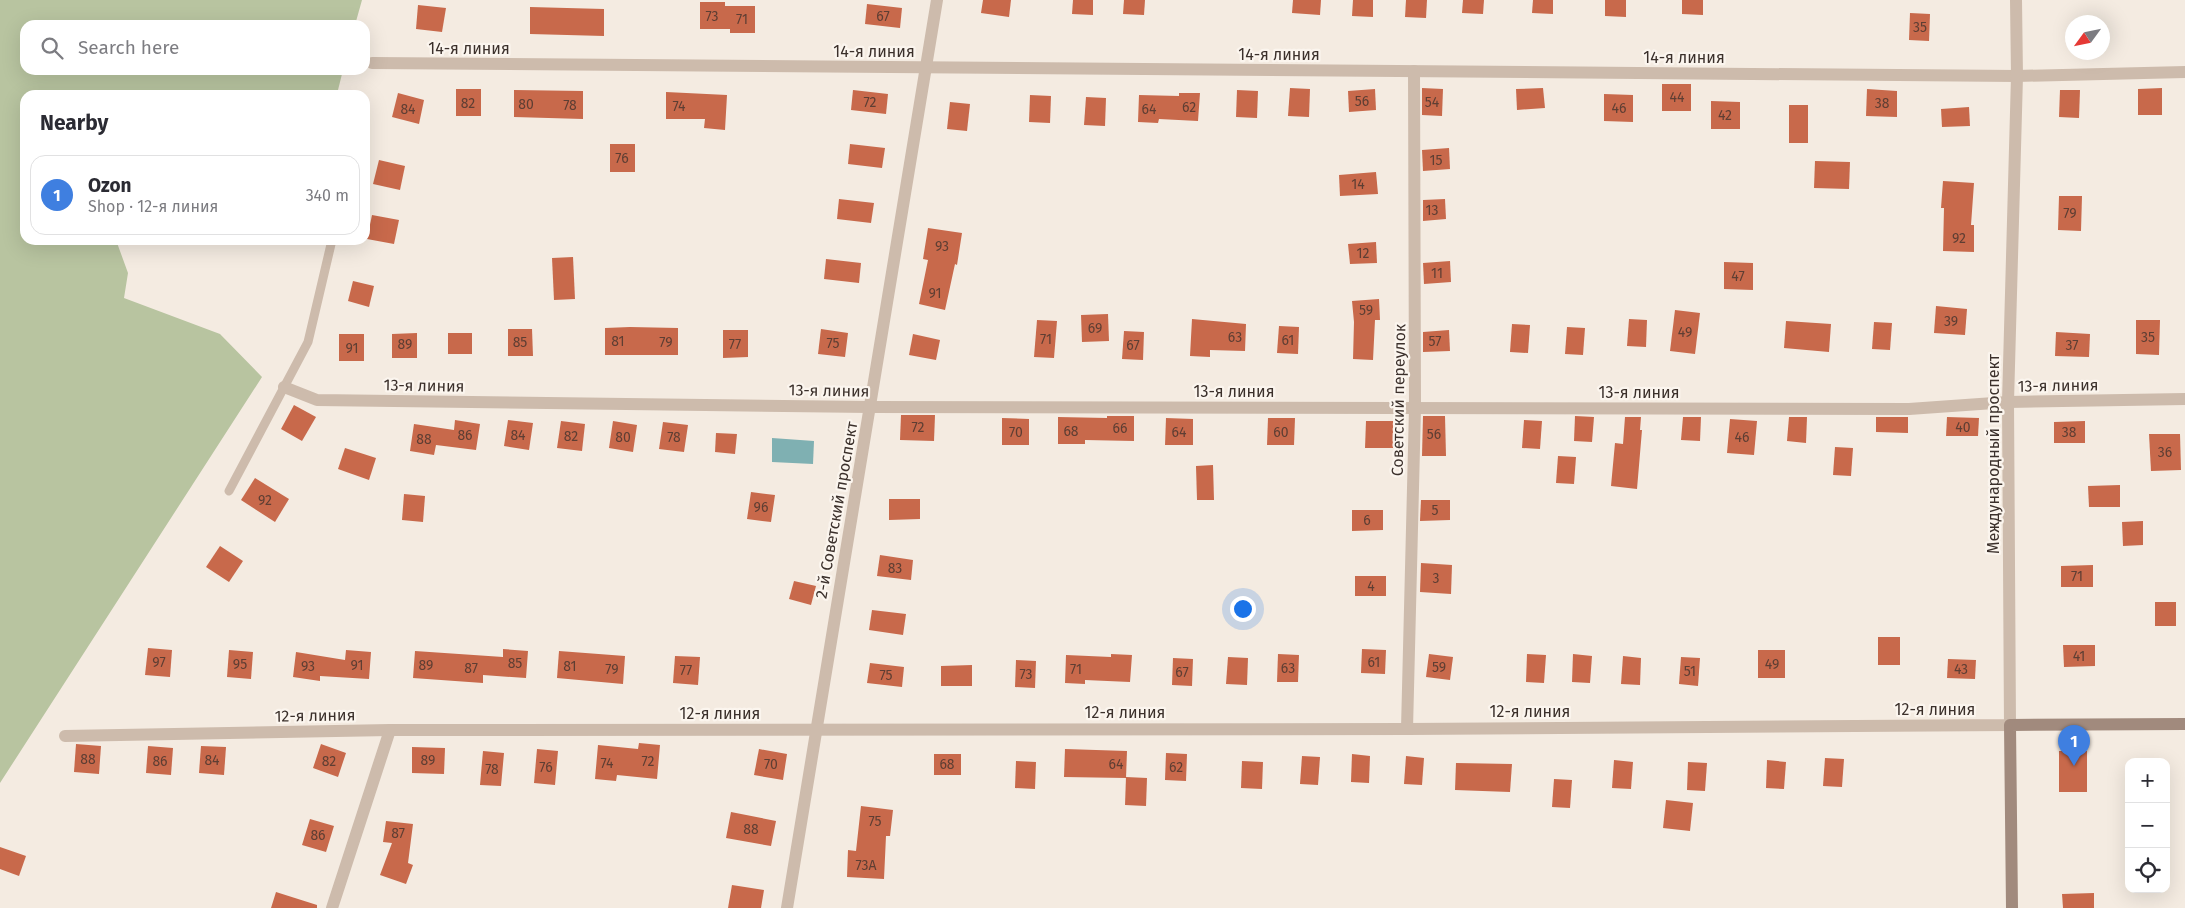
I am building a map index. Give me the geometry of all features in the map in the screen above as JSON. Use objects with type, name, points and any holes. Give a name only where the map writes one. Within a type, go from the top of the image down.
[{"type":"street","name":"2-й Советский проспект","points":[[787,908],[937,0]]},
{"type":"street","name":"Международный проспект","points":[[2012,908],[2008,402],[2017,76],[2016,0]]},
{"type":"street","name":"14-я линия","points":[[372,64],[2017,76],[2185,72]]},
{"type":"street","name":"Советский переулок","points":[[1407,728],[1415,408],[1414,71]]},
{"type":"street","name":"13-я линия","points":[[284,387],[317,400],[870,407],[1909,409],[2008,402],[2185,399]]},
{"type":"street","name":"12-я линия","points":[[65,736],[390,730],[2185,724]]},
{"type":"street","points":[[332,908],[390,730]]},
{"type":"lane","points":[[229,491],[308,342],[331,245]]},
{"type":"green space","points":[[0,0],[362,0],[356,20],[20,20],[20,75],[342,75],[338,90],[20,90],[20,245],[118,245],[128,273],[124,298],[220,334],[262,377],[0,783]]},
{"type":"water","points":[[772,438],[814,441],[813,464],[772,462]]},
{"type":"building","points":[[983,0],[1011,0],[1009,17],[981,13]]},
{"type":"building","points":[[1073,0],[1093,0],[1093,15],[1072,14]]},
{"type":"building","points":[[1124,0],[1145,0],[1144,15],[1123,14]]},
{"type":"building","points":[[1293,0],[1321,0],[1320,15],[1292,13]]},
{"type":"building","points":[[1353,0],[1373,0],[1373,17],[1352,16]]},
{"type":"building","points":[[1406,0],[1427,0],[1426,18],[1405,17]]},
{"type":"building","points":[[1463,0],[1484,0],[1483,14],[1462,13]]},
{"type":"building","points":[[1533,0],[1553,0],[1553,14],[1532,13]]},
{"type":"building","points":[[1605,0],[1626,0],[1626,17],[1605,16]]},
{"type":"building","points":[[1682,0],[1703,0],[1703,15],[1682,14]]},
{"type":"building","points":[[700,2],[725,2],[725,6],[755,6],[755,33],[730,33],[730,29],[700,29]]},
{"type":"building","points":[[867,4],[902,8],[900,28],[865,24]]},
{"type":"building","points":[[418,5],[446,8],[442,32],[416,29]]},
{"type":"building","points":[[530,7],[604,9],[604,36],[530,34]]},
{"type":"building","points":[[1910,13],[1930,14],[1929,41],[1909,40]]},
{"type":"building","points":[[1662,84],[1691,84],[1691,111],[1662,111]]},
{"type":"building","points":[[1290,88],[1310,89],[1309,117],[1288,116]]},
{"type":"building","points":[[1422,88],[1443,89],[1442,116],[1422,115]]},
{"type":"building","points":[[1543,88],[1545,108],[1517,110],[1516,89]]},
{"type":"building","points":[[2162,88],[2162,115],[2138,115],[2138,89]]},
{"type":"building","points":[[456,89],[481,89],[481,116],[456,116]]},
{"type":"building","points":[[1375,89],[1376,110],[1349,112],[1348,91]]},
{"type":"building","points":[[1867,89],[1897,91],[1897,117],[1866,116]]},
{"type":"building","points":[[514,90],[583,91],[583,119],[514,117]]},
{"type":"building","points":[[853,90],[888,94],[886,114],[851,110]]},
{"type":"building","points":[[1237,90],[1258,91],[1257,118],[1236,117]]},
{"type":"building","points":[[2060,90],[2080,90],[2079,118],[2059,117]]},
{"type":"building","points":[[666,92],[727,95],[725,130],[704,128],[705,119],[666,119]]},
{"type":"building","points":[[398,93],[424,100],[419,124],[392,117]]},
{"type":"building","points":[[1179,93],[1200,93],[1198,121],[1159,119],[1158,123],[1138,122],[1139,95],[1179,96]]},
{"type":"building","points":[[1604,94],[1633,95],[1633,122],[1604,121]]},
{"type":"building","points":[[1030,95],[1051,96],[1050,123],[1029,122]]},
{"type":"building","points":[[1086,97],[1106,98],[1105,126],[1084,125]]},
{"type":"building","points":[[1711,101],[1740,102],[1740,129],[1711,129]]},
{"type":"building","points":[[950,102],[970,104],[967,131],[947,129]]},
{"type":"building","points":[[1789,105],[1808,105],[1808,143],[1789,143]]},
{"type":"building","points":[[1969,107],[1970,126],[1942,127],[1941,109]]},
{"type":"building","points":[[610,144],[635,144],[635,172],[610,172]]},
{"type":"building","points":[[850,144],[885,148],[882,168],[848,164]]},
{"type":"building","points":[[1449,148],[1450,169],[1423,171],[1422,150]]},
{"type":"building","points":[[379,160],[405,166],[400,190],[373,184]]},
{"type":"building","points":[[1815,161],[1850,162],[1849,189],[1814,188]]},
{"type":"building","points":[[1376,172],[1378,194],[1340,196],[1339,175]]},
{"type":"building","points":[[1943,181],[1974,183],[1971,225],[1974,225],[1974,252],[1943,251],[1944,208],[1941,208]]},
{"type":"building","points":[[2059,196],[2082,196],[2081,231],[2058,230]]},
{"type":"building","points":[[839,199],[874,203],[871,223],[837,219]]},
{"type":"building","points":[[1445,199],[1446,219],[1423,221],[1423,200]]},
{"type":"building","points":[[372,215],[399,220],[394,244],[370,240]]},
{"type":"building","points":[[928,228],[962,233],[957,265],[955,264],[945,310],[919,304],[928,260],[923,259]]},
{"type":"building","points":[[1376,242],[1377,263],[1350,264],[1348,244]]},
{"type":"building","points":[[573,257],[575,299],[554,300],[552,258]]},
{"type":"building","points":[[826,259],[861,263],[859,283],[824,279]]},
{"type":"building","points":[[1450,261],[1451,282],[1424,284],[1423,263]]},
{"type":"building","points":[[1724,262],[1753,263],[1753,290],[1724,289]]},
{"type":"building","points":[[353,281],[374,286],[369,307],[348,301]]},
{"type":"building","points":[[1379,299],[1380,320],[1375,320],[1373,360],[1353,359],[1354,322],[1352,301]]},
{"type":"building","points":[[1936,306],[1967,309],[1965,335],[1934,333]]},
{"type":"building","points":[[1675,310],[1700,313],[1695,354],[1670,351]]},
{"type":"building","points":[[1108,314],[1109,341],[1082,342],[1081,315]]},
{"type":"building","points":[[1192,319],[1246,324],[1245,351],[1210,350],[1210,357],[1190,356]]},
{"type":"building","points":[[1629,319],[1647,320],[1646,347],[1627,346]]},
{"type":"building","points":[[1037,320],[1057,321],[1054,358],[1034,357]]},
{"type":"building","points":[[2136,320],[2160,320],[2159,355],[2136,354]]},
{"type":"building","points":[[1786,321],[1831,324],[1829,352],[1784,348]]},
{"type":"building","points":[[1874,322],[1892,323],[1890,350],[1872,349]]},
{"type":"building","points":[[1512,324],[1530,325],[1528,353],[1510,352]]},
{"type":"building","points":[[1279,326],[1299,327],[1298,354],[1277,353]]},
{"type":"building","points":[[1567,327],[1585,328],[1583,355],[1565,354]]},
{"type":"building","points":[[605,328],[678,328],[678,355],[605,355]]},
{"type":"building","points":[[508,329],[532,329],[533,356],[508,356]]},
{"type":"building","points":[[821,329],[848,333],[845,357],[818,354]]},
{"type":"building","points":[[723,330],[748,330],[748,357],[723,358]]},
{"type":"building","points":[[1449,330],[1450,351],[1423,352],[1423,332]]},
{"type":"building","points":[[1124,331],[1144,332],[1143,360],[1122,359]]},
{"type":"building","points":[[2056,332],[2090,334],[2089,357],[2055,356]]},
{"type":"building","points":[[417,333],[417,358],[392,358],[392,334]]},
{"type":"building","points":[[448,333],[472,333],[472,354],[448,354]]},
{"type":"building","points":[[339,334],[364,334],[364,361],[339,361]]},
{"type":"building","points":[[913,334],[940,340],[936,360],[909,355]]},
{"type":"building","points":[[294,405],[316,417],[302,441],[281,429]]},
{"type":"building","points":[[901,415],[935,415],[934,441],[900,440]]},
{"type":"building","points":[[1107,416],[1134,416],[1134,441],[1085,440],[1085,444],[1058,444],[1058,417],[1107,418]]},
{"type":"building","points":[[1423,416],[1445,416],[1446,456],[1422,456]]},
{"type":"building","points":[[1575,416],[1594,417],[1592,442],[1574,441]]},
{"type":"building","points":[[1625,417],[1641,417],[1640,430],[1642,430],[1637,489],[1611,486],[1615,443],[1623,444]]},
{"type":"building","points":[[1683,417],[1701,417],[1700,441],[1681,440]]},
{"type":"building","points":[[1789,417],[1807,417],[1806,443],[1787,441]]},
{"type":"building","points":[[1876,417],[1908,417],[1908,433],[1876,432]]},
{"type":"building","points":[[1947,417],[1979,418],[1978,436],[1946,436]]},
{"type":"building","points":[[1002,418],[1029,419],[1029,445],[1002,445]]},
{"type":"building","points":[[1166,418],[1193,419],[1193,445],[1165,445]]},
{"type":"building","points":[[1268,418],[1295,418],[1294,445],[1267,445]]},
{"type":"building","points":[[1730,419],[1757,421],[1754,455],[1727,453]]},
{"type":"building","points":[[455,420],[480,424],[476,450],[436,445],[434,455],[410,451],[414,424],[454,430]]},
{"type":"building","points":[[508,420],[533,423],[529,450],[504,446]]},
{"type":"building","points":[[1524,420],[1542,421],[1540,449],[1522,448]]},
{"type":"building","points":[[561,421],[585,424],[582,451],[557,448]]},
{"type":"building","points":[[613,421],[637,425],[633,452],[609,448]]},
{"type":"building","points":[[1366,421],[1393,421],[1393,448],[1365,448]]},
{"type":"building","points":[[2085,421],[2085,443],[2054,443],[2054,422]]},
{"type":"building","points":[[663,422],[688,425],[684,452],[659,449]]},
{"type":"building","points":[[716,433],[737,434],[735,454],[715,452]]},
{"type":"building","points":[[2149,434],[2180,434],[2181,470],[2151,471]]},
{"type":"building","points":[[1835,447],[1853,448],[1851,476],[1833,475]]},
{"type":"building","points":[[345,448],[376,458],[369,480],[338,469]]},
{"type":"building","points":[[1558,456],[1576,457],[1574,484],[1556,483]]},
{"type":"building","points":[[1213,465],[1214,500],[1197,500],[1196,466]]},
{"type":"building","points":[[255,478],[289,499],[275,522],[241,500]]},
{"type":"building","points":[[2120,485],[2120,507],[2089,507],[2088,486]]},
{"type":"building","points":[[751,492],[775,495],[771,522],[747,519]]},
{"type":"building","points":[[404,494],[425,496],[423,522],[402,520]]},
{"type":"building","points":[[889,499],[920,499],[920,519],[889,520]]},
{"type":"building","points":[[1421,500],[1450,500],[1450,520],[1420,521]]},
{"type":"building","points":[[1352,510],[1383,510],[1383,530],[1352,531]]},
{"type":"building","points":[[2143,521],[2143,545],[2123,546],[2122,522]]},
{"type":"building","points":[[220,546],[243,561],[229,582],[206,567]]},
{"type":"building","points":[[880,555],[913,560],[911,580],[877,576]]},
{"type":"building","points":[[1421,563],[1452,565],[1451,594],[1420,592]]},
{"type":"building","points":[[2093,565],[2093,587],[2061,587],[2061,566]]},
{"type":"building","points":[[1355,576],[1386,576],[1386,596],[1355,596]]},
{"type":"building","points":[[794,581],[816,586],[811,605],[789,599]]},
{"type":"building","points":[[2155,602],[2176,602],[2176,626],[2155,626]]},
{"type":"building","points":[[872,610],[906,614],[903,635],[869,630]]},
{"type":"building","points":[[1878,637],[1900,637],[1900,665],[1878,665]]},
{"type":"building","points":[[2063,645],[2095,645],[2095,666],[2064,667]]},
{"type":"building","points":[[148,648],[172,650],[170,677],[145,675]]},
{"type":"building","points":[[503,649],[528,651],[526,678],[483,675],[483,683],[413,678],[415,651],[503,657]]},
{"type":"building","points":[[1362,649],[1386,650],[1385,674],[1361,673]]},
{"type":"building","points":[[229,650],[253,652],[251,679],[227,677]]},
{"type":"building","points":[[346,650],[371,652],[369,679],[320,676],[320,681],[293,677],[296,652],[345,660]]},
{"type":"building","points":[[1758,650],[1785,650],[1785,678],[1758,678]]},
{"type":"building","points":[[559,651],[625,656],[623,684],[557,678]]},
{"type":"building","points":[[1111,654],[1132,655],[1130,682],[1085,680],[1085,684],[1065,683],[1066,655],[1111,657]]},
{"type":"building","points":[[1278,654],[1299,655],[1298,682],[1277,682]]},
{"type":"building","points":[[1429,654],[1453,657],[1450,680],[1426,677]]},
{"type":"building","points":[[1527,654],[1546,655],[1544,683],[1526,682]]},
{"type":"building","points":[[1573,654],[1592,656],[1590,683],[1572,682]]},
{"type":"building","points":[[675,656],[700,657],[698,685],[673,683]]},
{"type":"building","points":[[1623,656],[1641,658],[1640,685],[1621,684]]},
{"type":"building","points":[[1228,657],[1248,658],[1247,685],[1226,684]]},
{"type":"building","points":[[1681,657],[1700,658],[1698,686],[1679,684]]},
{"type":"building","points":[[1173,658],[1193,659],[1192,686],[1172,685]]},
{"type":"building","points":[[1948,659],[1976,660],[1975,679],[1947,678]]},
{"type":"building","points":[[1016,660],[1036,661],[1035,688],[1015,687]]},
{"type":"building","points":[[870,663],[904,667],[902,687],[867,683]]},
{"type":"building","points":[[972,665],[972,686],[941,686],[941,666]]},
{"type":"building","points":[[639,743],[660,745],[657,779],[617,775],[616,781],[595,779],[598,745],[638,749]]},
{"type":"building","points":[[76,744],[101,746],[99,774],[74,772]]},
{"type":"building","points":[[321,744],[346,753],[338,777],[313,768]]},
{"type":"building","points":[[148,746],[173,748],[171,775],[146,773]]},
{"type":"building","points":[[201,746],[226,747],[224,775],[199,773]]},
{"type":"building","points":[[412,747],[445,748],[444,774],[412,773]]},
{"type":"building","points":[[537,749],[558,751],[555,785],[534,783]]},
{"type":"building","points":[[759,749],[787,754],[783,780],[754,775]]},
{"type":"building","points":[[1065,749],[1127,751],[1126,778],[1064,777]]},
{"type":"building","points":[[483,751],[504,753],[501,786],[480,785]]},
{"type":"building","points":[[2059,751],[2087,751],[2087,792],[2059,792]]},
{"type":"building","points":[[1166,753],[1187,754],[1186,781],[1165,780]]},
{"type":"building","points":[[934,754],[961,754],[961,775],[934,775]]},
{"type":"building","points":[[1352,754],[1370,756],[1369,783],[1351,782]]},
{"type":"building","points":[[1302,756],[1320,757],[1318,785],[1300,784]]},
{"type":"building","points":[[1406,756],[1424,758],[1422,785],[1404,784]]},
{"type":"building","points":[[1825,758],[1844,759],[1842,787],[1823,786]]},
{"type":"building","points":[[1614,760],[1633,762],[1631,789],[1612,788]]},
{"type":"building","points":[[1767,760],[1786,762],[1784,789],[1766,788]]},
{"type":"building","points":[[1016,761],[1036,762],[1035,789],[1015,788]]},
{"type":"building","points":[[1242,761],[1263,762],[1262,789],[1241,788]]},
{"type":"building","points":[[1688,762],[1707,763],[1705,791],[1687,790]]},
{"type":"building","points":[[1456,763],[1512,764],[1510,792],[1455,790]]},
{"type":"building","points":[[1126,777],[1147,778],[1146,806],[1125,805]]},
{"type":"building","points":[[1554,779],[1572,780],[1570,808],[1552,807]]},
{"type":"building","points":[[1666,800],[1693,803],[1690,831],[1663,828]]},
{"type":"building","points":[[861,806],[893,810],[890,836],[886,836],[884,879],[847,877],[848,850],[856,851]]},
{"type":"building","points":[[731,812],[776,821],[771,846],[726,838]]},
{"type":"building","points":[[310,819],[334,826],[326,852],[302,845]]},
{"type":"building","points":[[386,821],[413,824],[408,863],[413,865],[406,884],[380,875],[392,843],[383,842]]},
{"type":"building","points":[[0,847],[26,856],[19,876],[0,869]]},
{"type":"building","points":[[732,885],[764,890],[761,908],[728,908]]},
{"type":"building","points":[[276,892],[317,905],[317,908],[271,908]]},
{"type":"building","points":[[2094,893],[2094,908],[2063,908],[2062,894]]},
{"type":"place","name":"Ozon","points":[[2074,766]]}]
